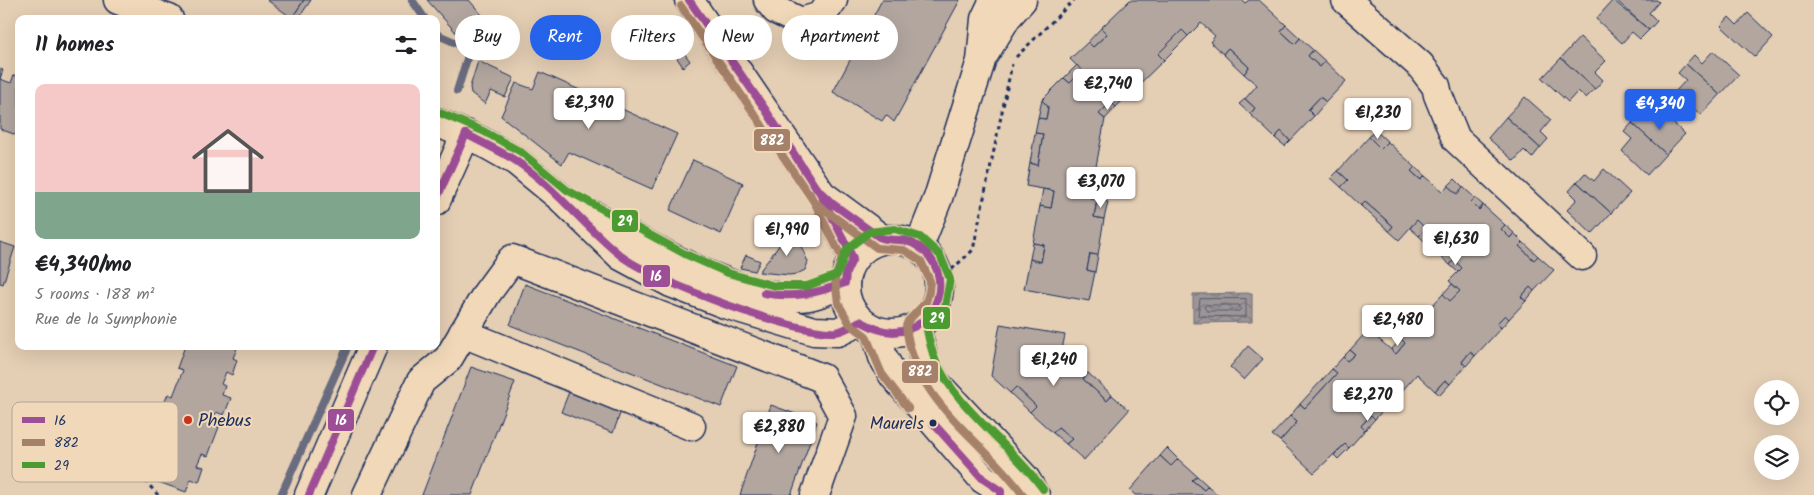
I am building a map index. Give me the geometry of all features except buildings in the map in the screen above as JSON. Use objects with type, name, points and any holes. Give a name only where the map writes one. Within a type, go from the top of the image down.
[{"type":"street","points":[[118,0],[158,15]]},
{"type":"street","points":[[689,0],[822,195],[849,271],[848,304],[868,325],[893,375],[999,490]]},
{"type":"street","points":[[768,0],[776,10],[800,22],[821,16],[833,0]]},
{"type":"street","points":[[919,246],[938,198],[981,61],[985,19],[994,0]]},
{"type":"street","points":[[981,61],[1008,17],[1022,0]]},
{"type":"street","points":[[1346,0],[1420,65],[1436,86],[1456,139],[1582,256]]},
{"type":"street","points":[[440,124],[466,134],[516,161],[561,198],[621,256],[671,284],[725,304],[814,330],[838,332],[868,325],[889,333],[903,332],[916,327],[927,318],[935,307],[939,294],[940,280],[936,267],[929,255],[919,246],[907,240],[882,239],[867,245],[849,271],[809,296],[774,296],[724,282],[681,263],[561,198]]},
{"type":"street","points":[[440,192],[466,134]]},
{"type":"street","points":[[822,195],[882,239]]},
{"type":"street","points":[[367,495],[421,381],[448,359],[487,293],[512,259],[822,378],[843,416],[815,495]]},
{"type":"street","points":[[916,327],[926,364],[936,383],[1025,478],[1035,495]]},
{"type":"street","points":[[463,333],[691,426]]},
{"type":"street","points":[[309,495],[371,350]]},
{"type":"street","points":[[999,490],[996,471],[1003,456]]},
{"type":"path","points":[[940,280],[973,250],[1012,61],[1074,0]]},
{"type":"path","points":[[146,482],[158,495]]},
{"type":"water","points":[[1252,293],[1252,322],[1193,323],[1193,294]]},
{"type":"waterway","points":[[412,0],[422,15]]},
{"type":"waterway","points":[[440,36],[470,49],[457,91]]},
{"type":"waterway","points":[[281,495],[346,350]]},
{"type":"transit line","name":"16","points":[[466,134],[510,157],[530,171],[620,255],[637,266],[692,292],[759,316],[817,331],[836,332],[860,321],[879,330],[893,332],[909,329],[921,322],[931,312],[937,299],[939,285],[937,272],[931,258],[913,243],[879,237],[833,204],[816,188],[765,109],[689,0]]},
{"type":"transit line","name":"882","points":[[681,6],[814,202],[877,248],[904,250],[921,261],[930,281],[929,292],[926,302],[908,321],[906,326],[912,354],[922,377],[936,399],[952,418],[1006,474],[1023,495]]},
{"type":"transit line","name":"29","points":[[440,113],[483,131],[521,152],[567,190],[685,254],[728,273],[775,286],[807,286],[837,275],[847,249],[869,232],[895,229],[920,237],[940,255],[950,279],[945,307],[927,330],[935,359],[944,377],[956,394],[1016,457],[1043,489]]},
{"type":"transit line","name":"16","points":[[440,191],[466,134]]},
{"type":"transit line","name":"16","points":[[764,293],[775,295],[805,294],[845,283],[846,273],[853,258],[818,189]]},
{"type":"transit line","name":"882","points":[[810,194],[842,258],[835,278],[838,303],[850,324],[866,336],[882,374],[908,408]]},
{"type":"transit line","name":"16","points":[[309,495],[371,350]]},
{"type":"transit line","name":"16","points":[[933,423],[983,479],[1001,491],[1001,495]]},
{"type":"place","name":"Phebus","points":[[188,420]]},
{"type":"place","name":"Maurels","points":[[933,423]]}]
